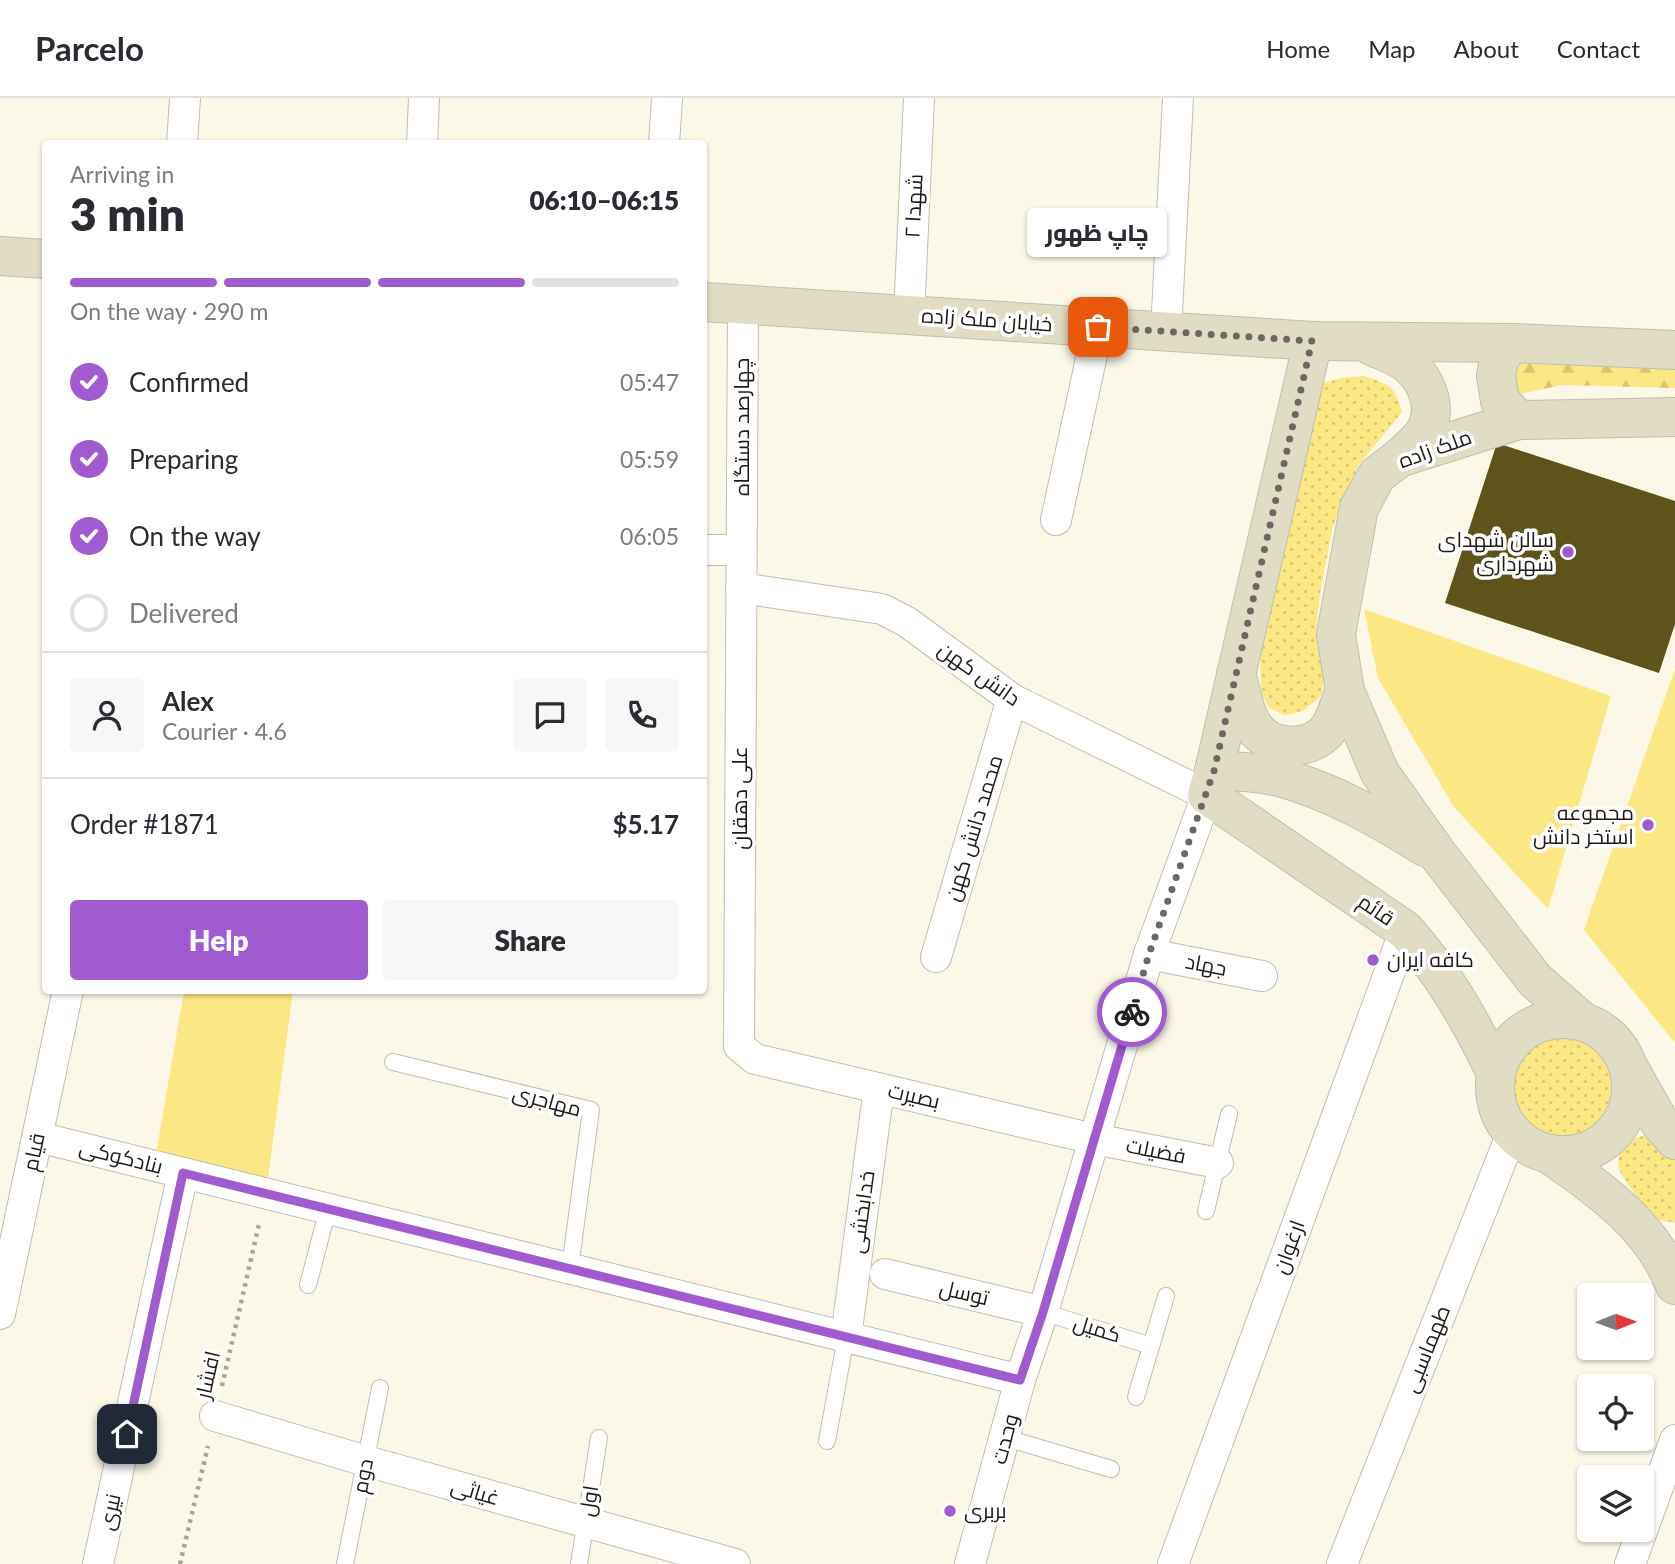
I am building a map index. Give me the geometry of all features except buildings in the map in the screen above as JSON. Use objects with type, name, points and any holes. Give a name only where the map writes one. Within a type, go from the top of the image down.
[{"type":"main road","points":[[0,256],[42,259]]},
{"type":"main road","name":"خیابان ملک زاده","points":[[707,302],[1312,341]]},
{"type":"main road","points":[[1210,783],[1312,341],[1511,343],[1675,351]]},
{"type":"main road","points":[[1365,343],[1408,363],[1427,387],[1431,408],[1428,426],[1399,458]]},
{"type":"main road","points":[[1511,343],[1499,359],[1496,376],[1500,401],[1518,420]]},
{"type":"main road","name":"ملک زاده","points":[[1345,691],[1336,634],[1359,508],[1377,475],[1399,458],[1518,420],[1675,417]]},
{"type":"main road","points":[[1236,673],[1251,723],[1282,747],[1308,744],[1329,728],[1345,691]]},
{"type":"main road","points":[[1345,691],[1380,772],[1439,856],[1535,980],[1582,1021],[1602,1031],[1618,1047],[1660,1123],[1675,1140]]},
{"type":"main road","points":[[1210,783],[1246,772],[1278,777],[1377,817],[1439,856]]},
{"type":"main road","name":"قائم","points":[[1210,783],[1405,930],[1426,953],[1465,1011],[1496,1073]]},
{"type":"main road","points":[[1582,1021],[1560,1018],[1538,1023],[1518,1035],[1504,1052],[1496,1073],[1495,1094],[1500,1115],[1512,1133],[1529,1147],[1549,1154],[1588,1181],[1631,1217],[1673,1273]]},
{"type":"main road","points":[[1549,1154],[1573,1155],[1595,1147],[1613,1133],[1625,1114],[1631,1091],[1629,1068]]},
{"type":"street","points":[[182,140],[185,98]]},
{"type":"street","points":[[422,140],[425,98]]},
{"type":"street","points":[[664,140],[667,98]]},
{"type":"street","name":"شهدا ۲","points":[[909,315],[919,98]]},
{"type":"street","points":[[1167,332],[1178,98]]},
{"type":"street","name":"چهارصد دستگاه","points":[[741,550],[743,304]]},
{"type":"street","points":[[1056,520],[1098,327]]},
{"type":"street","points":[[707,550],[741,550]]},
{"type":"street","name":"علی دهقان","points":[[739,1045],[741,550]]},
{"type":"street","name":"دانش کهن","points":[[741,588],[882,609],[907,622],[1012,699],[1210,783]]},
{"type":"street","name":"محمد دانش کهن","points":[[936,957],[1012,699]]},
{"type":"street","name":"وحدت","points":[[970,1564],[1020,1380],[1043,1312],[1149,954],[1210,783]]},
{"type":"street","name":"ارغوان","points":[[1173,1564],[1405,930]]},
{"type":"street","name":"جهاد","points":[[1149,954],[1262,976]]},
{"type":"street","name":"قیام","points":[[0,1314],[67,994]]},
{"type":"street","name":"بصیرت","points":[[739,1045],[755,1059],[1094,1139]]},
{"type":"street","name":"خدابخشی","points":[[846,1337],[879,1088]]},
{"type":"street","name":"طهماسبی","points":[[1342,1564],[1512,1133]]},
{"type":"street","name":"بنادکوکی","points":[[38,1137],[1020,1380]]},
{"type":"street","name":"فضیلت","points":[[1094,1139],[1218,1163]]},
{"type":"street","name":"نیری","points":[[99,1564],[183,1173]]},
{"type":"street","name":"توسل","points":[[885,1275],[1043,1312]]},
{"type":"street","name":"غیاثی","points":[[215,1416],[735,1564]]},
{"type":"street","points":[[1630,1564],[1675,1440]]},
{"type":"lane","name":"مهاجری","points":[[393,1062],[591,1110],[569,1268]]},
{"type":"lane","points":[[1206,1211],[1229,1114]]},
{"type":"lane","points":[[308,1285],[328,1209]]},
{"type":"lane","points":[[1136,1398],[1166,1296]]},
{"type":"lane","name":"کمیل","points":[[1043,1312],[1151,1346]]},
{"type":"lane","points":[[827,1441],[846,1337]]},
{"type":"lane","name":"دوم","points":[[345,1564],[380,1388]]},
{"type":"lane","name":"اول","points":[[579,1564],[599,1438]]},
{"type":"lane","points":[[1006,1438],[1111,1469]]},
{"type":"path","name":"افشار","points":[[180,1564],[266,1193]]},
{"type":"green space","points":[[1514,359],[1675,366],[1675,388],[1562,385],[1516,395]]},
{"type":"green space","points":[[1364,376],[1390,387],[1402,412],[1358,466],[1333,526],[1316,631],[1324,668],[1322,695],[1303,711],[1285,715],[1269,708],[1261,693],[1260,646],[1323,383]]},
{"type":"green space","points":[[1364,609],[1611,696],[1548,909],[1454,807],[1378,678]]},
{"type":"green space","name":"مجموعه استخر دانش","points":[[1675,669],[1675,1043],[1584,930]]},
{"type":"green space","points":[[183,994],[293,994],[266,1193],[154,1166]]},
{"type":"green space","points":[[1563,1026],[1587,1031],[1607,1044],[1620,1064],[1625,1088],[1620,1112],[1607,1132],[1587,1145],[1563,1150],[1539,1145],[1519,1132],[1506,1112],[1501,1088],[1506,1064],[1519,1044],[1539,1031]]},
{"type":"green space","points":[[1647,1135],[1675,1158],[1675,1223],[1655,1219],[1619,1169],[1619,1156],[1625,1146]]},
{"type":"way so far","points":[[1098,327],[1312,341],[1214,771],[1149,954],[1132,1012]]},
{"type":"place","name":"چاپ ظهور","points":[[1098,327]]},
{"type":"place","name":"سالن شهدای شهرداری","points":[[1568,552]]},
{"type":"place","name":"مجموعه استخر دانش","points":[[1648,825]]},
{"type":"place","name":"کافه ایران","points":[[1373,960]]},
{"type":"place","name":"بربری","points":[[950,1511]]},
{"type":"route","points":[[127,1434],[183,1173],[1020,1380],[1043,1312],[1132,1012]]}]
